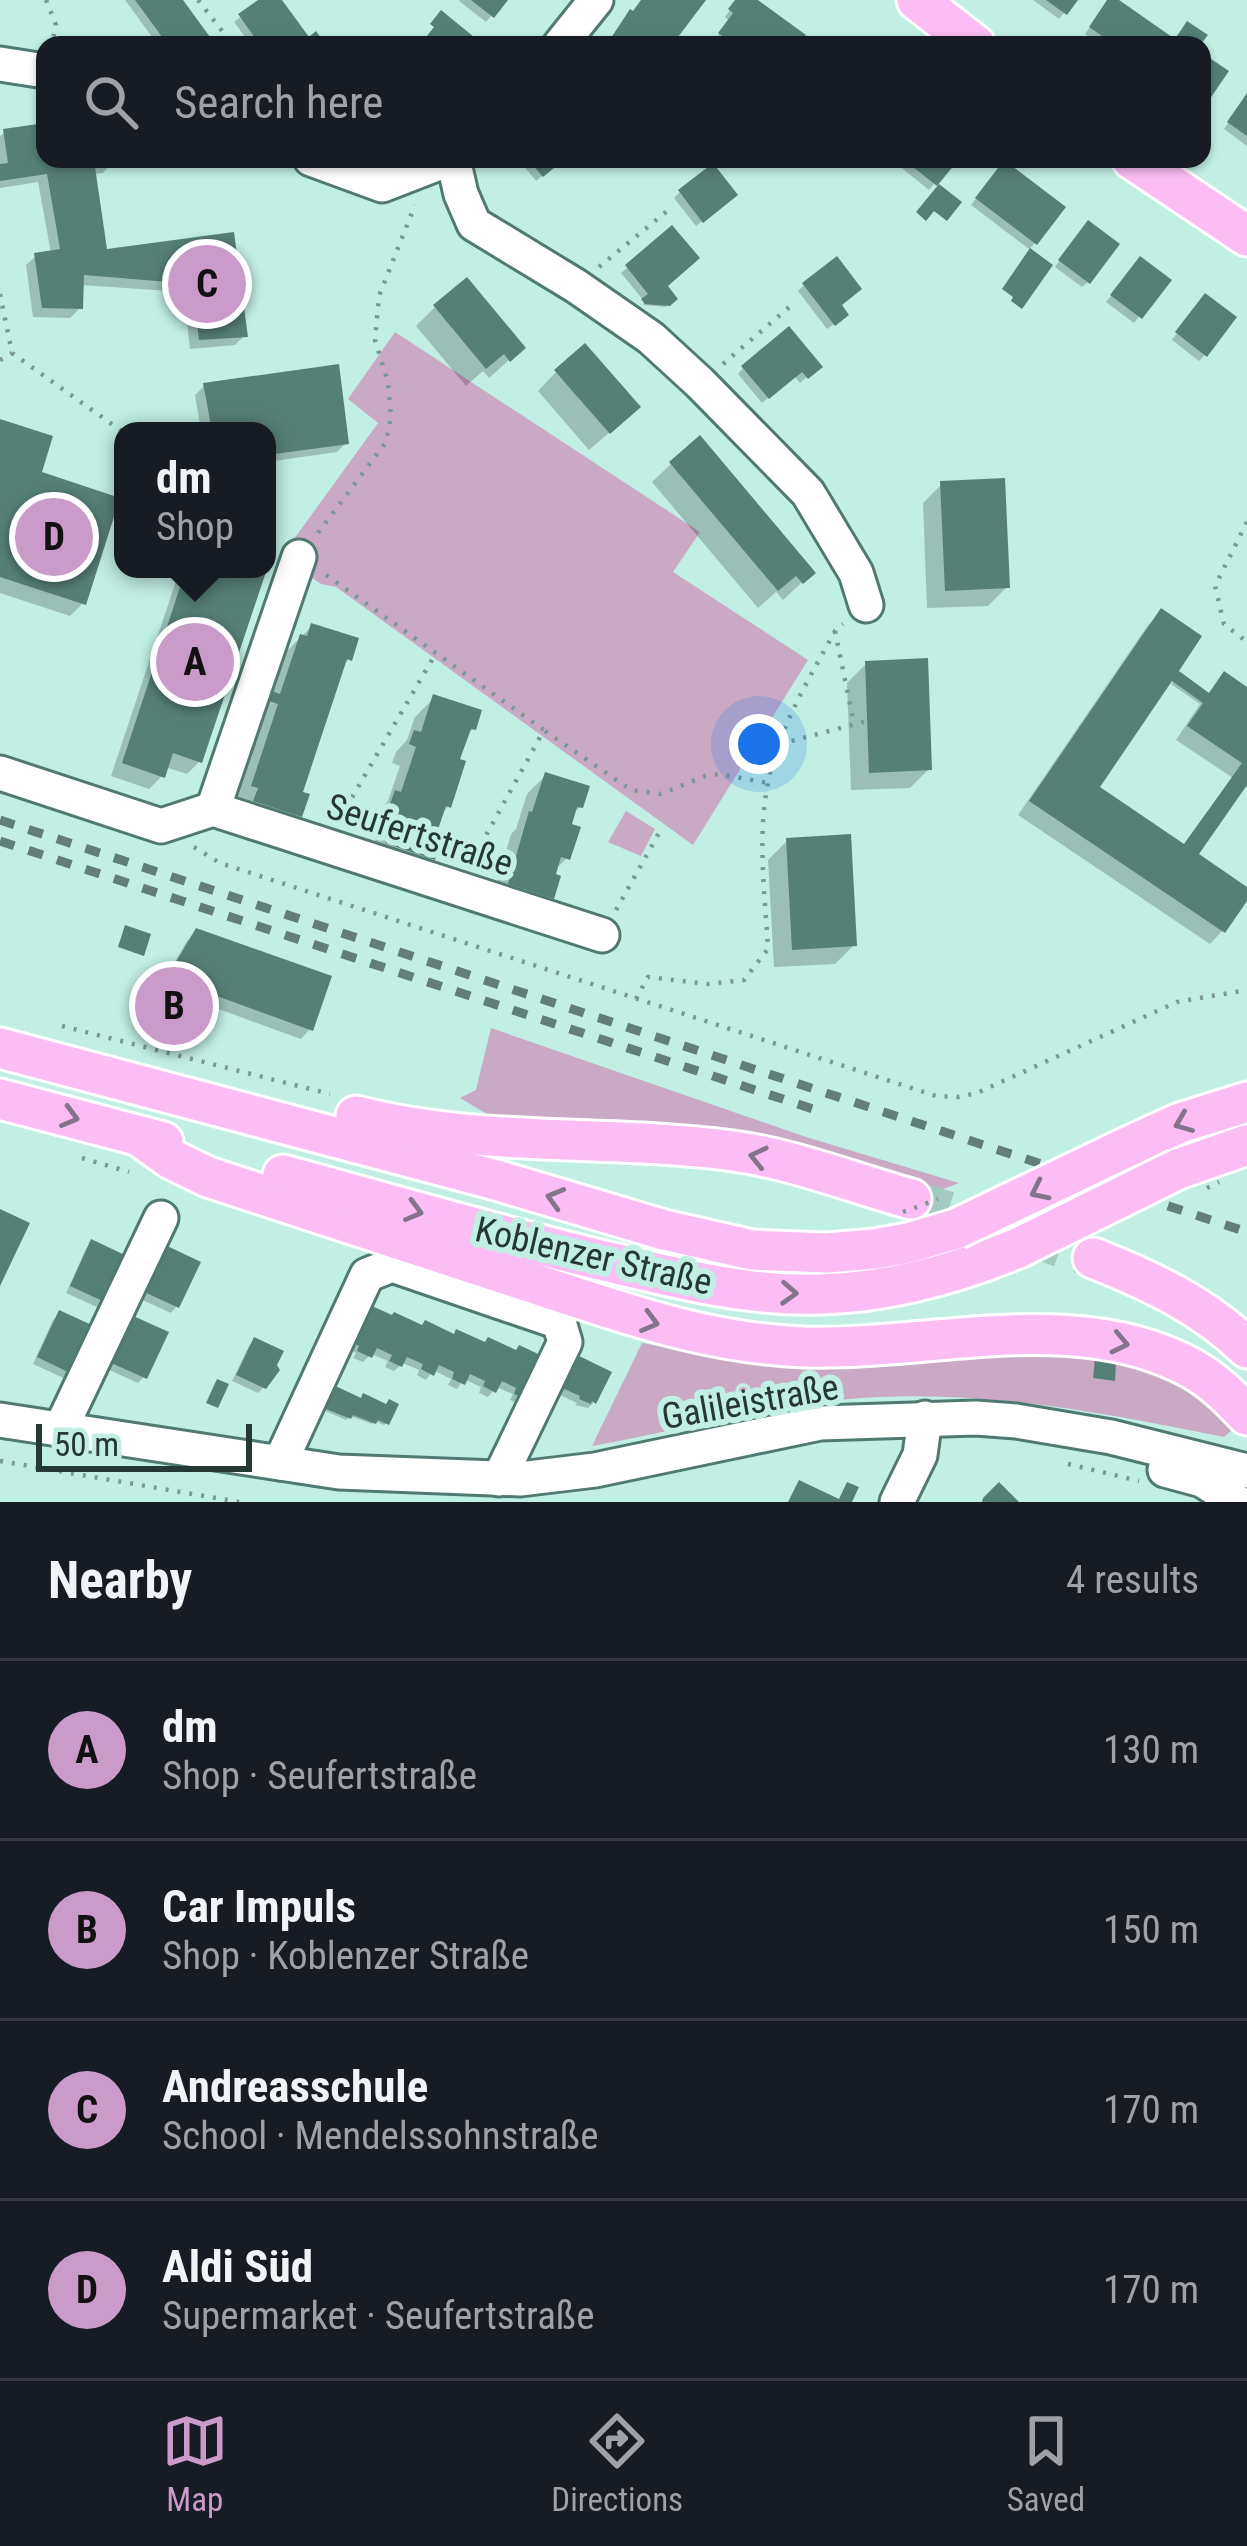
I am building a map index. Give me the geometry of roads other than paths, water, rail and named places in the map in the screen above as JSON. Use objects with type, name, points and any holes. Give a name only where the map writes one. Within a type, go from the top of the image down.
[{"type":"main road","points":[[917,0],[963,36]]},
{"type":"main road","points":[[1145,168],[1247,236]]},
{"type":"main road","points":[[0,1048],[173,1069],[421,1131],[732,1151],[911,1199]]},
{"type":"main road","name":"Koblenzer Straße","points":[[0,1048],[752,1250],[827,1253],[908,1243],[956,1228],[1180,1123],[1247,1102]]},
{"type":"main road","name":"Koblenzer Straße","points":[[0,1099],[551,1249],[745,1291],[819,1295],[934,1278],[1018,1248],[1178,1169],[1247,1145]]},
{"type":"main road","points":[[140,1136],[171,1159],[208,1177],[641,1320],[801,1347],[1050,1335],[1111,1340],[1195,1370],[1247,1415]]},
{"type":"main road","points":[[1093,1258],[1181,1298],[1247,1348]]},
{"type":"street","points":[[567,36],[596,0]]},
{"type":"street","points":[[0,64],[36,70]]},
{"type":"street","points":[[337,168],[382,184],[430,168]]},
{"type":"street","points":[[454,168],[474,224],[651,338],[808,494],[856,573],[866,605]]},
{"type":"street","points":[[0,773],[161,826],[213,809],[299,557]]},
{"type":"street","name":"Seufertstraße","points":[[213,809],[602,935]]},
{"type":"street","points":[[61,1429],[161,1218]]},
{"type":"street","points":[[280,1463],[367,1275],[392,1265],[559,1322],[566,1342],[499,1479]]},
{"type":"street","points":[[897,1502],[920,1455],[925,1418]]},
{"type":"street","name":"Galileistraße","points":[[0,1420],[339,1472],[499,1479],[595,1470],[820,1423],[925,1418],[1016,1421],[1111,1437],[1247,1471]]},
{"type":"street","name":"Galileistraße","points":[[1016,1421],[1068,1447],[1202,1480],[1237,1502]]},
{"type":"tunnel","points":[[911,1199],[1093,1258]]},
{"type":"railway","points":[[0,820],[1247,1232]]},
{"type":"railway","points":[[0,841],[819,1111]]},
{"type":"place","name":"Andreasschule","points":[[207,284]]},
{"type":"place","name":"Aldi Süd","points":[[54,537]]},
{"type":"place","name":"dm","points":[[195,662]]},
{"type":"place","name":"Car Impuls","points":[[174,1006]]}]
